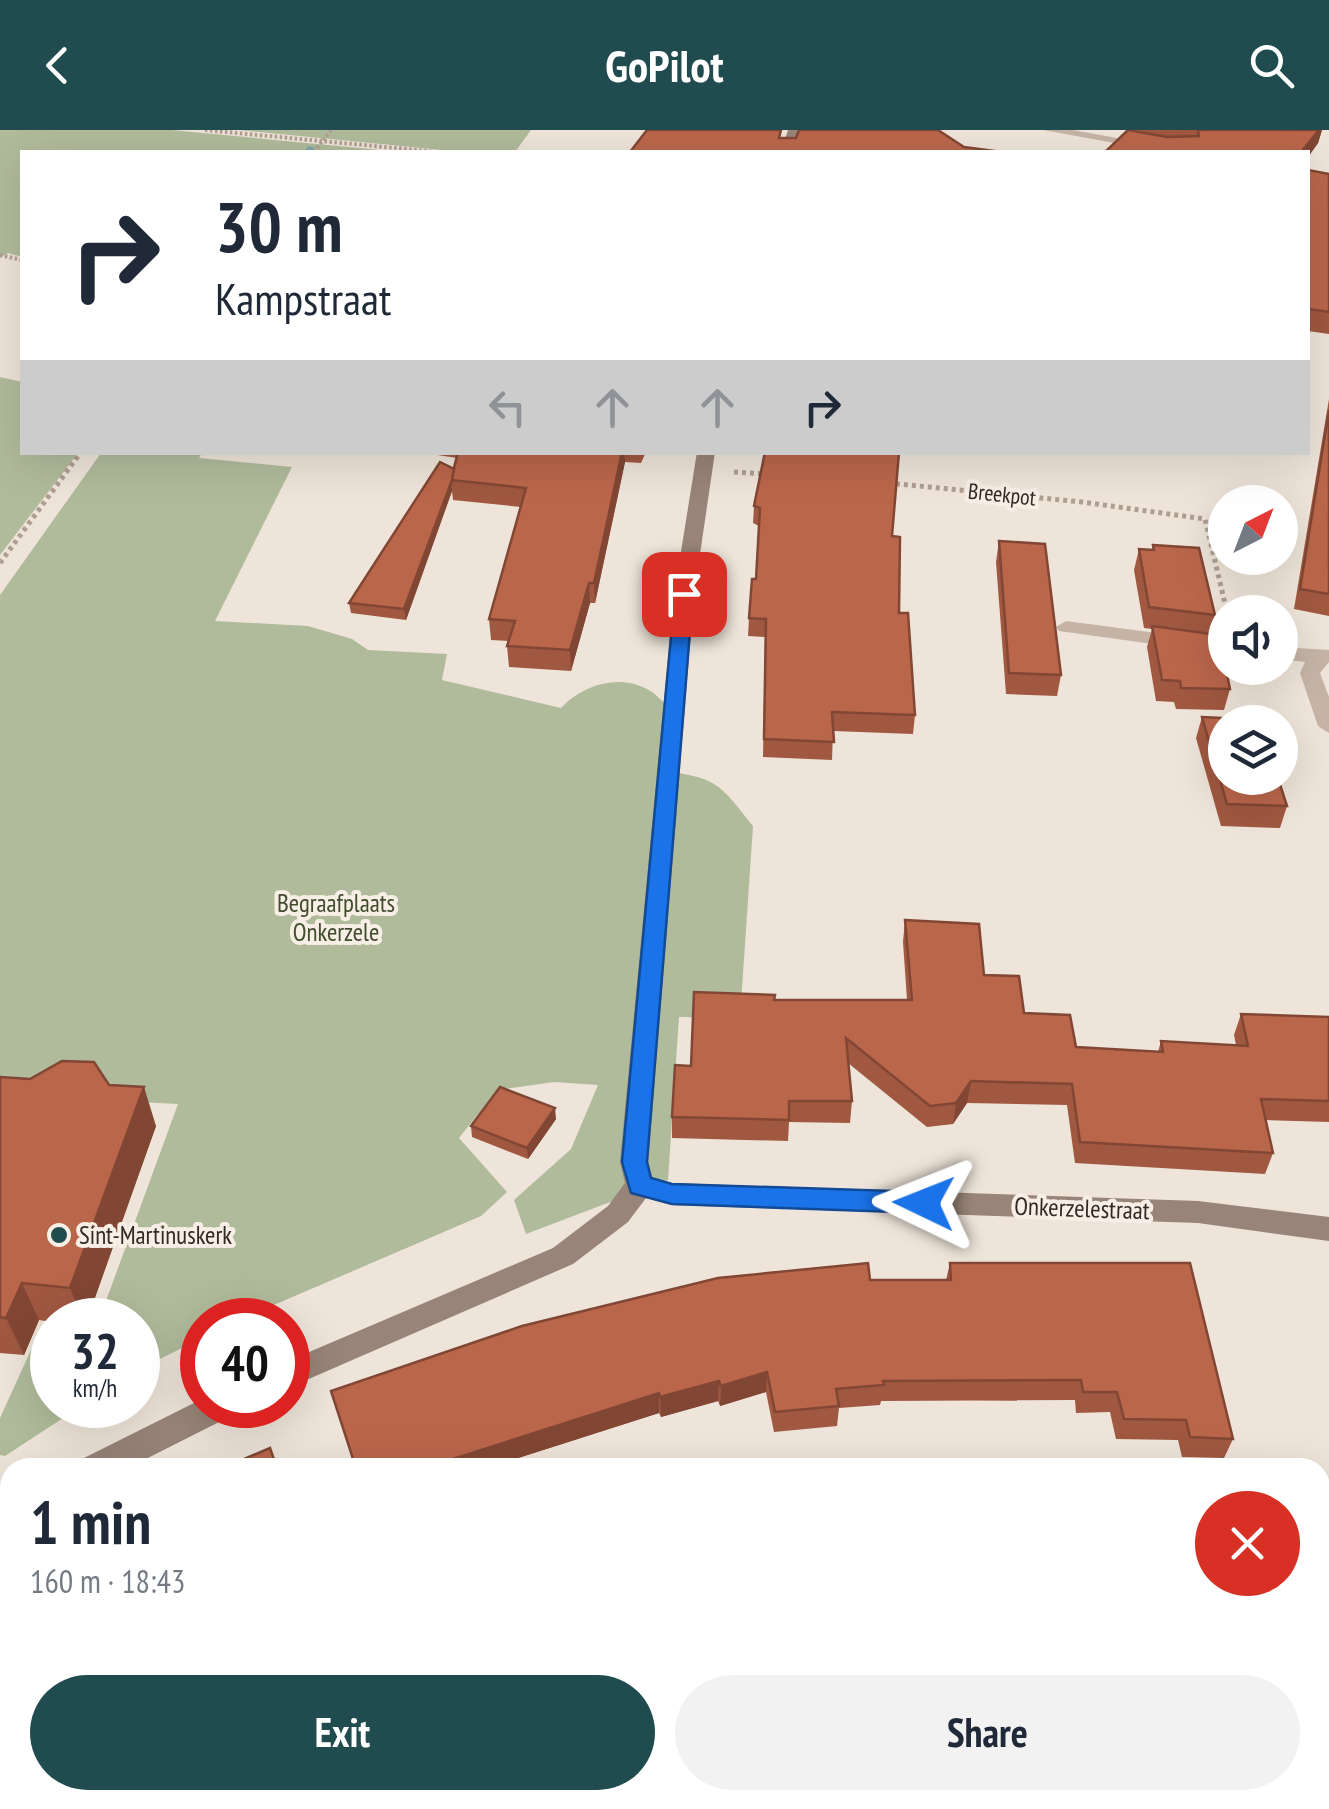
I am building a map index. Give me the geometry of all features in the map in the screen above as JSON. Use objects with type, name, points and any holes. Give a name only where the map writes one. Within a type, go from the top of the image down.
[{"type":"street","points":[[1049,130],[1174,150]]},
{"type":"street","points":[[310,1365],[563,1256],[618,1214],[640,1186],[634,1162],[639,1100],[684,594],[704,461]]},
{"type":"street","points":[[1066,627],[1208,646]]},
{"type":"street","points":[[1298,654],[1323,656]]},
{"type":"street","points":[[1323,656],[1310,674],[1329,726]]},
{"type":"street","name":"Onkerzelestraat","points":[[640,1186],[672,1194],[1198,1212],[1329,1228]]},
{"type":"street","points":[[115,1458],[180,1426]]},
{"type":"path","points":[[204,130],[415,150]]},
{"type":"path","points":[[316,150],[331,130]]},
{"type":"path","points":[[0,563],[78,455]]},
{"type":"path","points":[[704,461],[774,475]]},
{"type":"path","name":"Breekpot","points":[[882,482],[1082,502],[1205,520],[1223,595]]},
{"type":"green space","points":[[0,130],[172,130],[380,150],[20,150],[20,256],[8,253],[0,258]]},
{"type":"green space","points":[[238,130],[531,130],[516,150],[442,150]]},
{"type":"green space","points":[[0,377],[20,382],[20,455],[76,455],[0,555]]},
{"type":"green space","name":"Begraafplaats Onkerzele","points":[[100,455],[201,455],[199,458],[292,467],[215,621],[308,626],[352,639],[368,650],[447,654],[442,680],[561,708],[588,689],[619,682],[634,684],[661,699],[671,713],[658,770],[714,784],[753,826],[740,1018],[679,1017],[668,1180],[526,1234],[514,1200],[571,1149],[598,1085],[554,1082],[497,1090],[459,1138],[507,1192],[481,1216],[290,1298],[180,1298],[180,1349],[160,1359],[160,1298],[107,1298],[178,1104],[0,1095],[0,595]]},
{"type":"green space","points":[[30,1352],[30,1428],[48,1428],[5,1456],[0,1455],[0,1418]]},
{"type":"building","points":[[647,130],[781,130],[779,138],[796,138],[799,130],[938,130],[964,147],[987,150],[632,150]]},
{"type":"building","points":[[1128,130],[1167,137],[1199,136],[1198,130],[1319,130],[1303,150],[1107,150]]},
{"type":"building","points":[[1310,170],[1329,174],[1329,312],[1310,309]]},
{"type":"building","points":[[1329,410],[1329,594],[1300,589]]},
{"type":"building","points":[[457,455],[621,455],[594,583],[589,583],[570,650],[507,646],[515,621],[489,619],[526,488],[451,480]]},
{"type":"building","points":[[764,455],[899,455],[892,536],[900,537],[899,613],[908,613],[915,715],[832,712],[834,742],[764,739],[766,619],[749,618],[752,579],[756,579],[760,508],[754,506]]},
{"type":"building","points":[[440,462],[454,469],[452,480],[404,609],[349,603]]},
{"type":"building","points":[[999,541],[1045,544],[1061,675],[1009,673]]},
{"type":"building","points":[[1153,545],[1199,548],[1210,595],[1208,614],[1149,607],[1139,549],[1154,550]]},
{"type":"building","points":[[1152,626],[1208,634],[1208,685],[1229,685],[1230,689],[1181,688],[1180,681],[1162,680]]},
{"type":"building","points":[[1224,795],[1283,795],[1287,806],[1227,804]]},
{"type":"building","points":[[905,920],[979,924],[984,975],[1019,976],[1024,1013],[1070,1015],[1076,1047],[1163,1052],[1161,1041],[1248,1046],[1241,1014],[1329,1017],[1329,1101],[1261,1099],[1273,1153],[1080,1142],[1072,1084],[971,1081],[956,1103],[930,1106],[846,1038],[852,1101],[789,1101],[789,1120],[672,1117],[675,1065],[691,1066],[694,992],[775,995],[774,1000],[912,1000]]},
{"type":"building","name":"Sint-Martinuskerk","points":[[62,1061],[94,1062],[109,1085],[144,1087],[70,1288],[22,1283],[6,1318],[0,1317],[0,1077],[30,1079]]},
{"type":"building","points":[[500,1087],[555,1108],[527,1148],[471,1126]]},
{"type":"building","points":[[868,1263],[870,1280],[951,1280],[950,1263],[1190,1263],[1233,1439],[1190,1437],[1186,1420],[1124,1419],[1117,1392],[1083,1392],[1081,1380],[883,1381],[884,1385],[836,1389],[839,1406],[775,1412],[767,1372],[721,1386],[719,1381],[660,1397],[659,1393],[456,1458],[353,1458],[331,1391],[522,1326],[718,1278]]},
{"type":"building","points":[[270,1448],[274,1458],[246,1458]]},
{"type":"place","name":"Sint-Martinuskerk","points":[[59,1235]]},
{"type":"route","points":[[684,594],[634,1162],[640,1186],[672,1194],[924,1203]]}]
